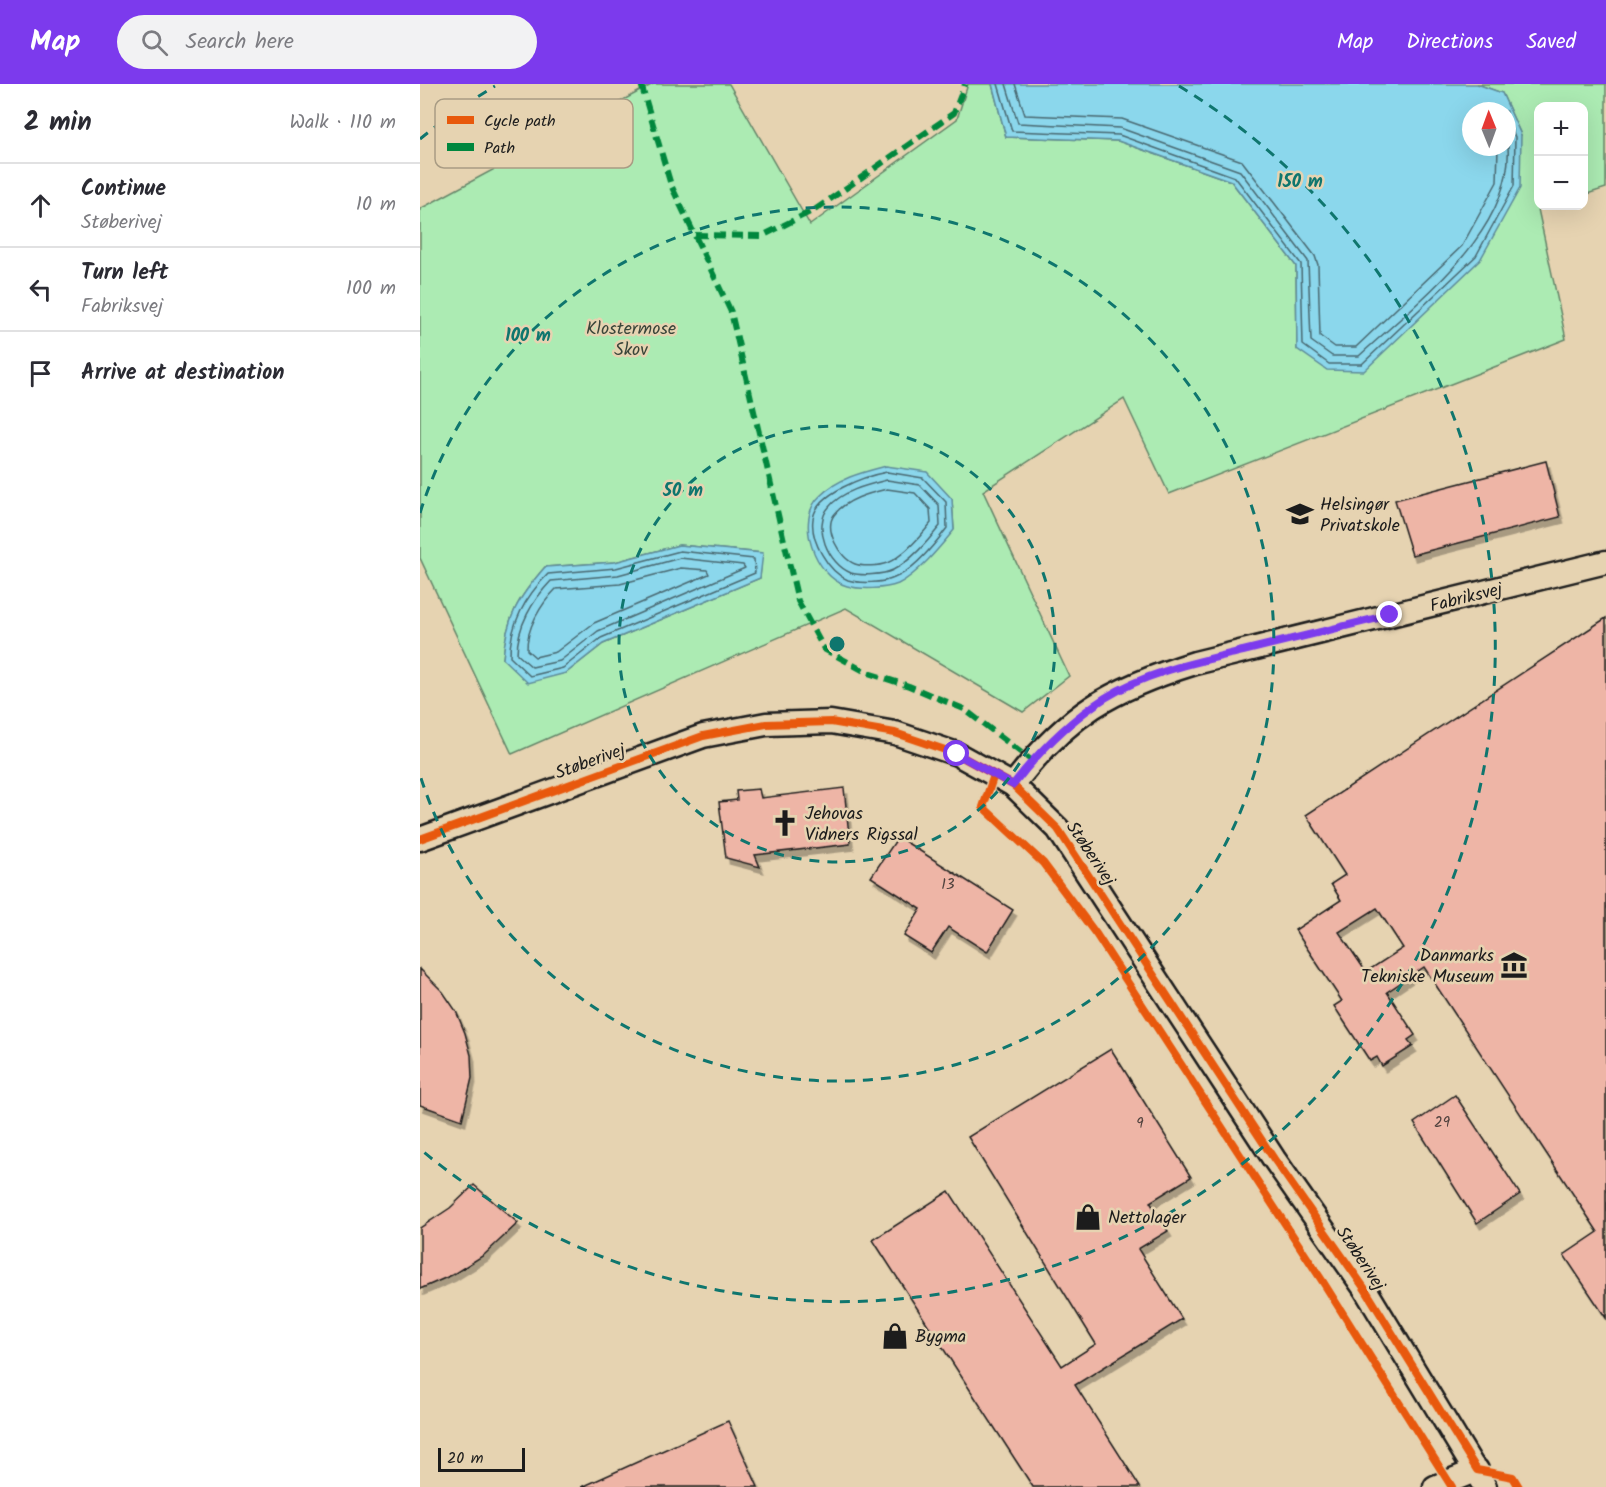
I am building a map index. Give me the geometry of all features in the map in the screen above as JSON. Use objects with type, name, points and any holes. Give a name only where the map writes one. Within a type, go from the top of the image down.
[{"type":"street","name":"Fabriksvej","points":[[1013,785],[1032,761],[1068,724],[1106,697],[1144,679],[1196,663],[1606,562]]},
{"type":"street","name":"Støberivej","points":[[420,839],[703,736],[766,724],[831,722],[895,733],[957,754],[1013,785],[1058,829],[1274,1159],[1365,1289],[1481,1478]]},
{"type":"street","points":[[1435,1487],[1481,1478]]},
{"type":"green space","name":"Klostermose Skov","points":[[653,84],[729,84],[810,225],[957,119],[968,84],[992,84],[1006,137],[1118,141],[1231,181],[1296,266],[1297,349],[1499,156],[1516,156],[1516,140],[1521,135],[1516,124],[1516,102],[1506,102],[1502,93],[1477,84],[1606,84],[1606,188],[1588,194],[1588,102],[1534,102],[1534,210],[1538,210],[1566,339],[1169,494],[1124,399],[983,491],[1069,676],[1023,712],[846,608],[512,754],[420,558],[420,209],[496,168],[633,168],[633,99],[625,99]],"holes":[[[926,472],[952,500],[954,530]],[[679,545],[762,553],[760,578],[603,644],[566,673],[503,659],[507,632],[515,609],[527,589],[545,567],[615,562]]]},
{"type":"water","points":[[992,84],[1477,84],[1502,93],[1506,102],[1462,102],[1462,156],[1516,156],[1516,124],[1521,135],[1520,188],[1480,260],[1364,371],[1327,370],[1297,349],[1296,266],[1231,181],[1118,141],[1006,137]]},
{"type":"water","points":[[886,466],[927,472],[952,499],[954,530],[921,567],[906,580],[887,587],[847,586],[836,581],[826,572],[812,547],[809,519],[812,506],[827,490],[851,476]]},
{"type":"water","points":[[679,545],[763,553],[760,578],[603,644],[566,673],[528,683],[503,659],[507,632],[515,609],[527,589],[545,567],[615,562]]},
{"type":"building","points":[[1546,461],[1560,517],[1412,555],[1395,500]]},
{"type":"building","name":"Danmarks Tekniske Museum","points":[[1606,618],[1606,1318],[1564,1255],[1598,1232],[1424,967],[1387,992],[1415,1035],[1408,1040],[1413,1046],[1382,1066],[1377,1057],[1370,1061],[1334,1006],[1342,1001],[1295,930],[1341,900],[1331,884],[1345,875],[1306,815]],"holes":[[[1377,908],[1403,948],[1366,972],[1339,932]]]},
{"type":"building","name":"Jehovas Vidners Rigssal","points":[[844,788],[850,844],[755,855],[760,867],[726,858],[719,802],[737,800],[736,791],[759,789],[761,798]]},
{"type":"building","points":[[898,837],[1013,910],[987,952],[948,927],[931,953],[904,936],[921,909],[871,877]]},
{"type":"building","points":[[420,969],[443,992],[456,1011],[465,1033],[471,1055],[472,1078],[462,1120],[420,1105]]},
{"type":"building","points":[[1111,1049],[1191,1177],[1150,1202],[1168,1231],[1138,1249],[1182,1319],[1075,1385],[1140,1487],[1033,1487],[873,1240],[949,1191],[1062,1366],[1096,1344],[968,1137]]},
{"type":"building","points":[[1455,1095],[1520,1194],[1477,1223],[1414,1123]]},
{"type":"building","points":[[474,1185],[518,1223],[484,1255],[452,1275],[420,1289],[420,1228],[450,1208]]},
{"type":"building","points":[[728,1421],[758,1487],[582,1487]]},
{"type":"marked path","points":[[641,84],[671,185],[731,312],[798,601],[824,649],[868,673],[909,686],[964,709],[1032,761]]},
{"type":"marked path","points":[[695,235],[762,236],[816,209],[954,113],[965,84]]},
{"type":"cycle path","points":[[420,839],[703,736],[766,724],[831,722],[895,733],[957,754],[1013,785],[1058,829],[1274,1159],[1365,1289],[1477,1470],[1513,1477],[1519,1487]]},
{"type":"cycle path","points":[[994,775],[983,807],[1043,863],[1096,934],[1323,1282],[1452,1487]]},
{"type":"place","name":"Helsingør Privatskole","points":[[1300,514]]},
{"type":"place","name":"Jehovas Vidners Rigssal","points":[[785,823]]},
{"type":"place","name":"Danmarks Tekniske Museum","points":[[1514,965]]},
{"type":"place","name":"Nettolager","points":[[1088,1217]]},
{"type":"place","name":"Bygma","points":[[895,1336]]},
{"type":"route","points":[[957,754],[1013,785],[1032,761],[1068,724],[1106,697],[1144,679],[1196,663],[1390,615]]}]
